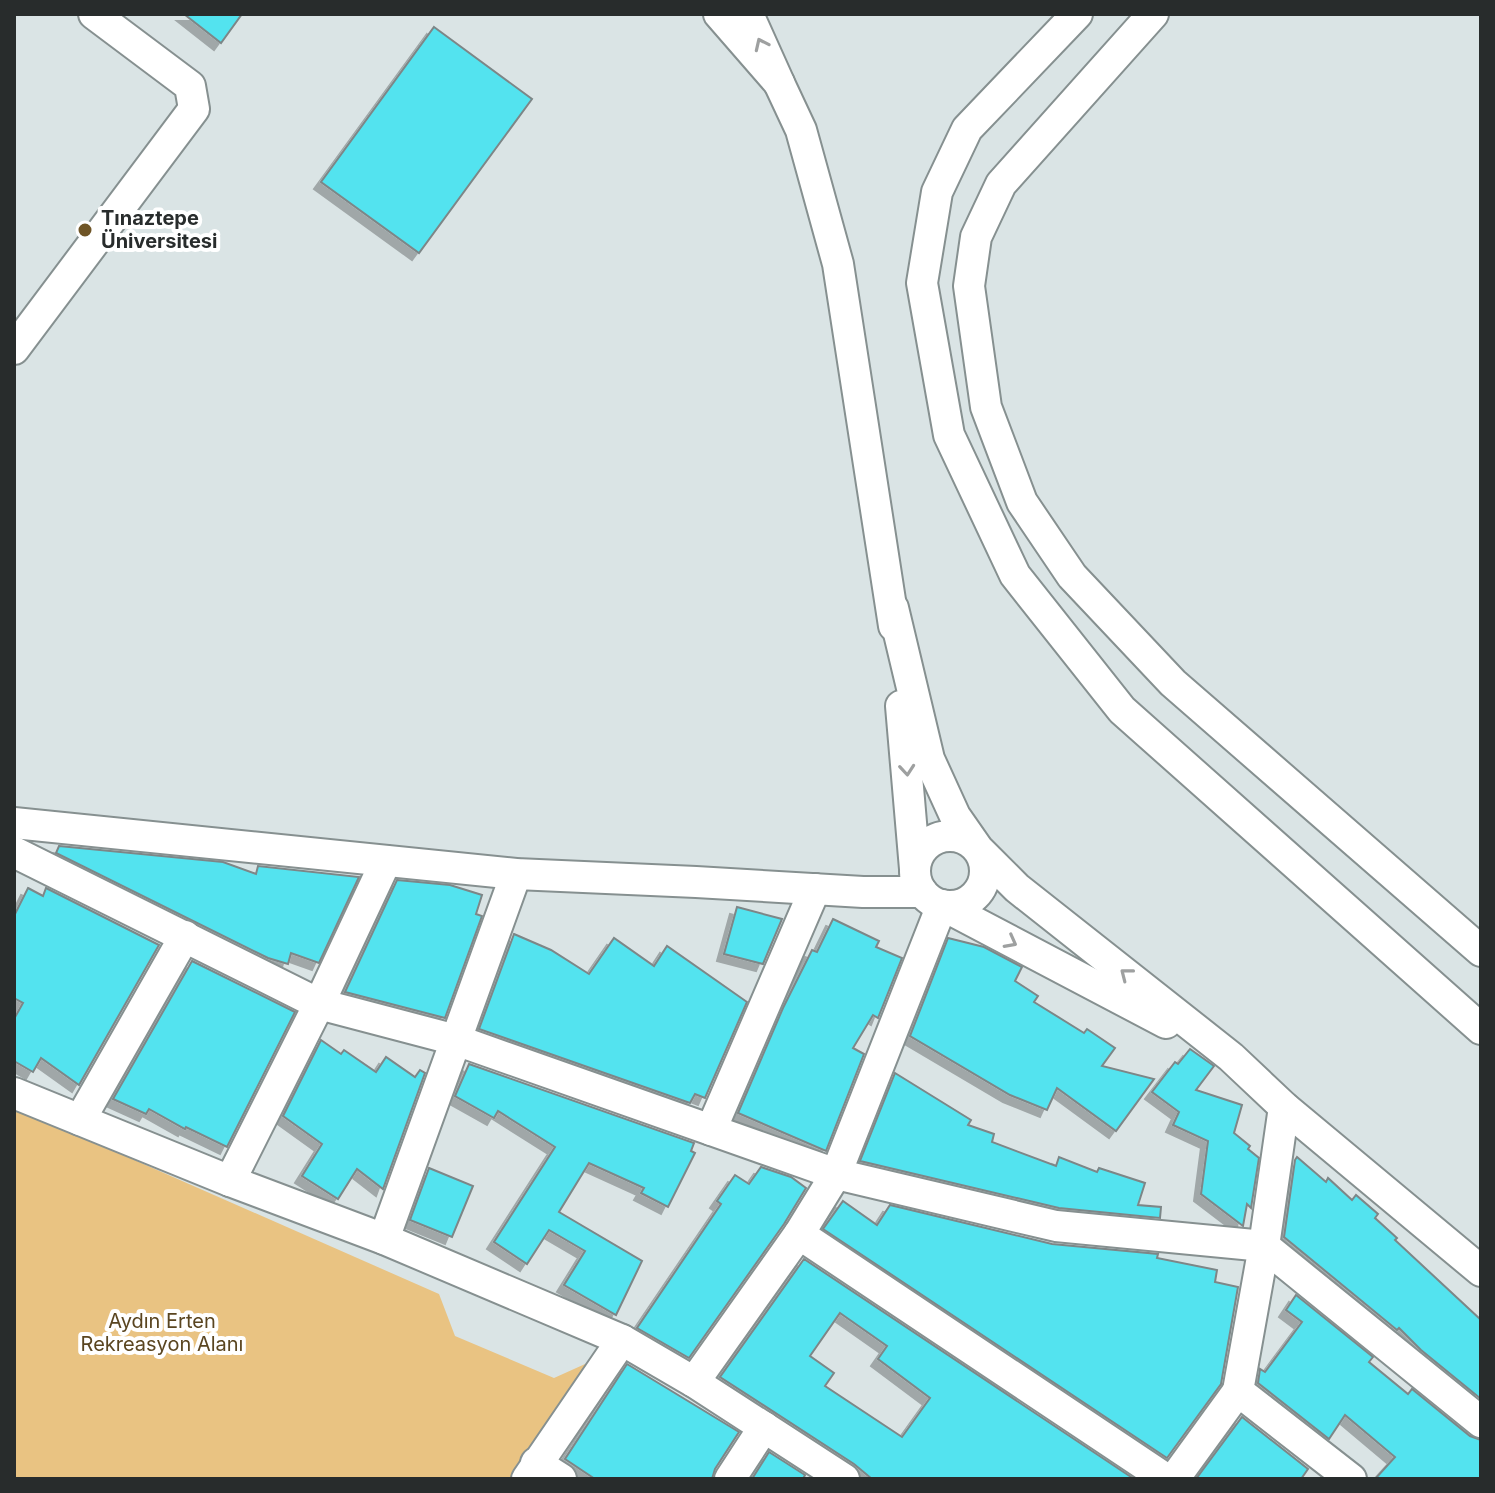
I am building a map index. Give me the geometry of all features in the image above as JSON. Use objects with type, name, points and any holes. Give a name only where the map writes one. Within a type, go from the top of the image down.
[{"type":"street","points":[[14,349],[194,109],[190,86],[94,14]]},
{"type":"street","points":[[719,14],[779,83]]},
{"type":"street","points":[[748,14],[801,130],[838,264],[893,608],[927,889]]},
{"type":"street","points":[[1077,14],[967,129],[937,192],[922,283],[949,435],[1015,575],[1122,710],[1481,1029]]},
{"type":"street","points":[[1153,14],[1001,184],[976,237],[969,286],[986,407],[1022,502],[1072,576],[1173,683],[1481,951]]},
{"type":"street","points":[[14,823],[516,874],[815,889],[927,889],[964,904],[980,890],[986,869],[978,849],[955,816],[929,759],[893,608]]},
{"type":"street","points":[[694,1382],[799,1234],[836,1174],[927,889],[924,848],[945,836],[968,841],[978,849],[1017,888],[1231,1057],[1284,1107],[1481,1271]]},
{"type":"street","points":[[14,852],[319,1004],[456,1040],[836,1174],[1056,1226],[1264,1246],[1481,1422]]},
{"type":"street","points":[[230,1181],[319,1004],[386,861]]},
{"type":"street","points":[[384,1239],[516,874]]},
{"type":"street","points":[[711,1130],[815,889]]},
{"type":"street","points":[[927,889],[1231,1057]]},
{"type":"street","points":[[80,1120],[185,936]]},
{"type":"street","points":[[14,1093],[230,1181],[384,1239],[622,1340],[694,1382],[844,1479]]},
{"type":"street","points":[[1174,1479],[1238,1391],[1264,1246],[1284,1107]]},
{"type":"street","points":[[799,1234],[1166,1479]]},
{"type":"street","points":[[541,1474],[622,1340]]},
{"type":"street","points":[[1238,1391],[1351,1479]]},
{"type":"street","points":[[730,1479],[764,1427]]},
{"type":"green space","name":"Aydın Erten Rekreasyon Alanı","points":[[14,1107],[439,1294],[455,1336],[554,1378],[594,1360],[524,1479],[14,1479]]},
{"type":"building","points":[[184,14],[242,14],[221,43]]},
{"type":"building","points":[[434,27],[532,99],[419,253],[321,182]]},
{"type":"building","points":[[59,846],[223,862],[256,874],[258,866],[359,877],[319,963],[291,953],[288,964],[268,958],[56,853]]},
{"type":"building","points":[[397,880],[450,885],[482,895],[476,914],[482,916],[445,1018],[345,992]]},
{"type":"building","points":[[28,888],[43,896],[46,888],[159,945],[79,1085],[41,1058],[33,1072],[14,1061],[14,1019],[23,1003],[14,998],[14,916]]},
{"type":"building","points":[[737,907],[782,919],[763,964],[724,954]]},
{"type":"building","points":[[833,919],[879,941],[876,947],[902,958],[878,1018],[873,1015],[853,1048],[864,1054],[826,1151],[738,1113],[783,1008],[812,950],[817,952]]},
{"type":"building","points":[[514,934],[551,950],[589,974],[614,938],[654,966],[667,946],[747,1002],[705,1098],[695,1094],[690,1103],[479,1029]]},
{"type":"building","points":[[948,938],[984,947],[1022,967],[1015,981],[1038,996],[1034,1002],[1084,1033],[1087,1029],[1115,1048],[1102,1066],[1154,1079],[1116,1131],[1057,1088],[1047,1110],[1010,1095],[910,1036]]},
{"type":"building","points":[[192,961],[295,1012],[227,1147],[149,1109],[146,1114],[113,1099]]},
{"type":"building","points":[[321,1040],[341,1054],[344,1050],[376,1072],[386,1057],[415,1077],[420,1070],[425,1073],[383,1189],[357,1169],[338,1199],[302,1176],[322,1144],[283,1116]]},
{"type":"building","points":[[1190,1049],[1214,1066],[1196,1090],[1242,1105],[1234,1133],[1259,1158],[1251,1208],[1247,1204],[1243,1226],[1201,1194],[1208,1141],[1173,1125],[1179,1112],[1152,1092],[1175,1062],[1178,1064]]},
{"type":"building","points":[[469,1064],[694,1143],[691,1151],[695,1153],[668,1207],[641,1193],[644,1188],[589,1163],[559,1212],[642,1261],[616,1315],[564,1285],[585,1251],[549,1230],[527,1264],[494,1242],[555,1147],[498,1111],[494,1118],[455,1096]]},
{"type":"building","points":[[895,1073],[971,1120],[968,1125],[994,1134],[992,1142],[1056,1166],[1059,1157],[1097,1172],[1099,1168],[1145,1183],[1138,1205],[1161,1207],[1160,1218],[1059,1208],[860,1161]]},
{"type":"building","points":[[1297,1157],[1326,1182],[1328,1178],[1352,1200],[1356,1195],[1378,1214],[1375,1218],[1397,1238],[1395,1240],[1481,1320],[1481,1399],[1399,1328],[1397,1330],[1284,1237]]},
{"type":"building","points":[[761,1167],[791,1177],[806,1188],[689,1358],[637,1328],[721,1204],[717,1201],[735,1175],[749,1184]]},
{"type":"building","points":[[429,1168],[473,1186],[452,1237],[410,1220]]},
{"type":"building","points":[[843,1201],[877,1225],[890,1205],[1052,1244],[1158,1254],[1157,1258],[1217,1270],[1215,1282],[1238,1287],[1221,1384],[1167,1458],[823,1229]]},
{"type":"building","points":[[804,1259],[1134,1479],[872,1479],[854,1464],[720,1377]],"holes":[[[840,1313],[887,1346],[878,1359],[930,1398],[902,1437],[825,1386],[834,1373],[810,1356]]]},
{"type":"building","points":[[1296,1295],[1373,1357],[1369,1362],[1408,1394],[1412,1389],[1470,1436],[1481,1440],[1481,1479],[1375,1479],[1395,1457],[1345,1415],[1329,1439],[1258,1383],[1260,1369],[1265,1372],[1302,1322],[1286,1310]]},
{"type":"building","points":[[627,1364],[739,1432],[712,1479],[595,1479],[565,1459]]},
{"type":"building","points":[[1242,1417],[1308,1469],[1301,1479],[1196,1479]]},
{"type":"building","points":[[769,1452],[805,1475],[803,1479],[752,1479]]},
{"type":"place","name":"Tınaztepe Üniversitesi","points":[[85,230]]}]
